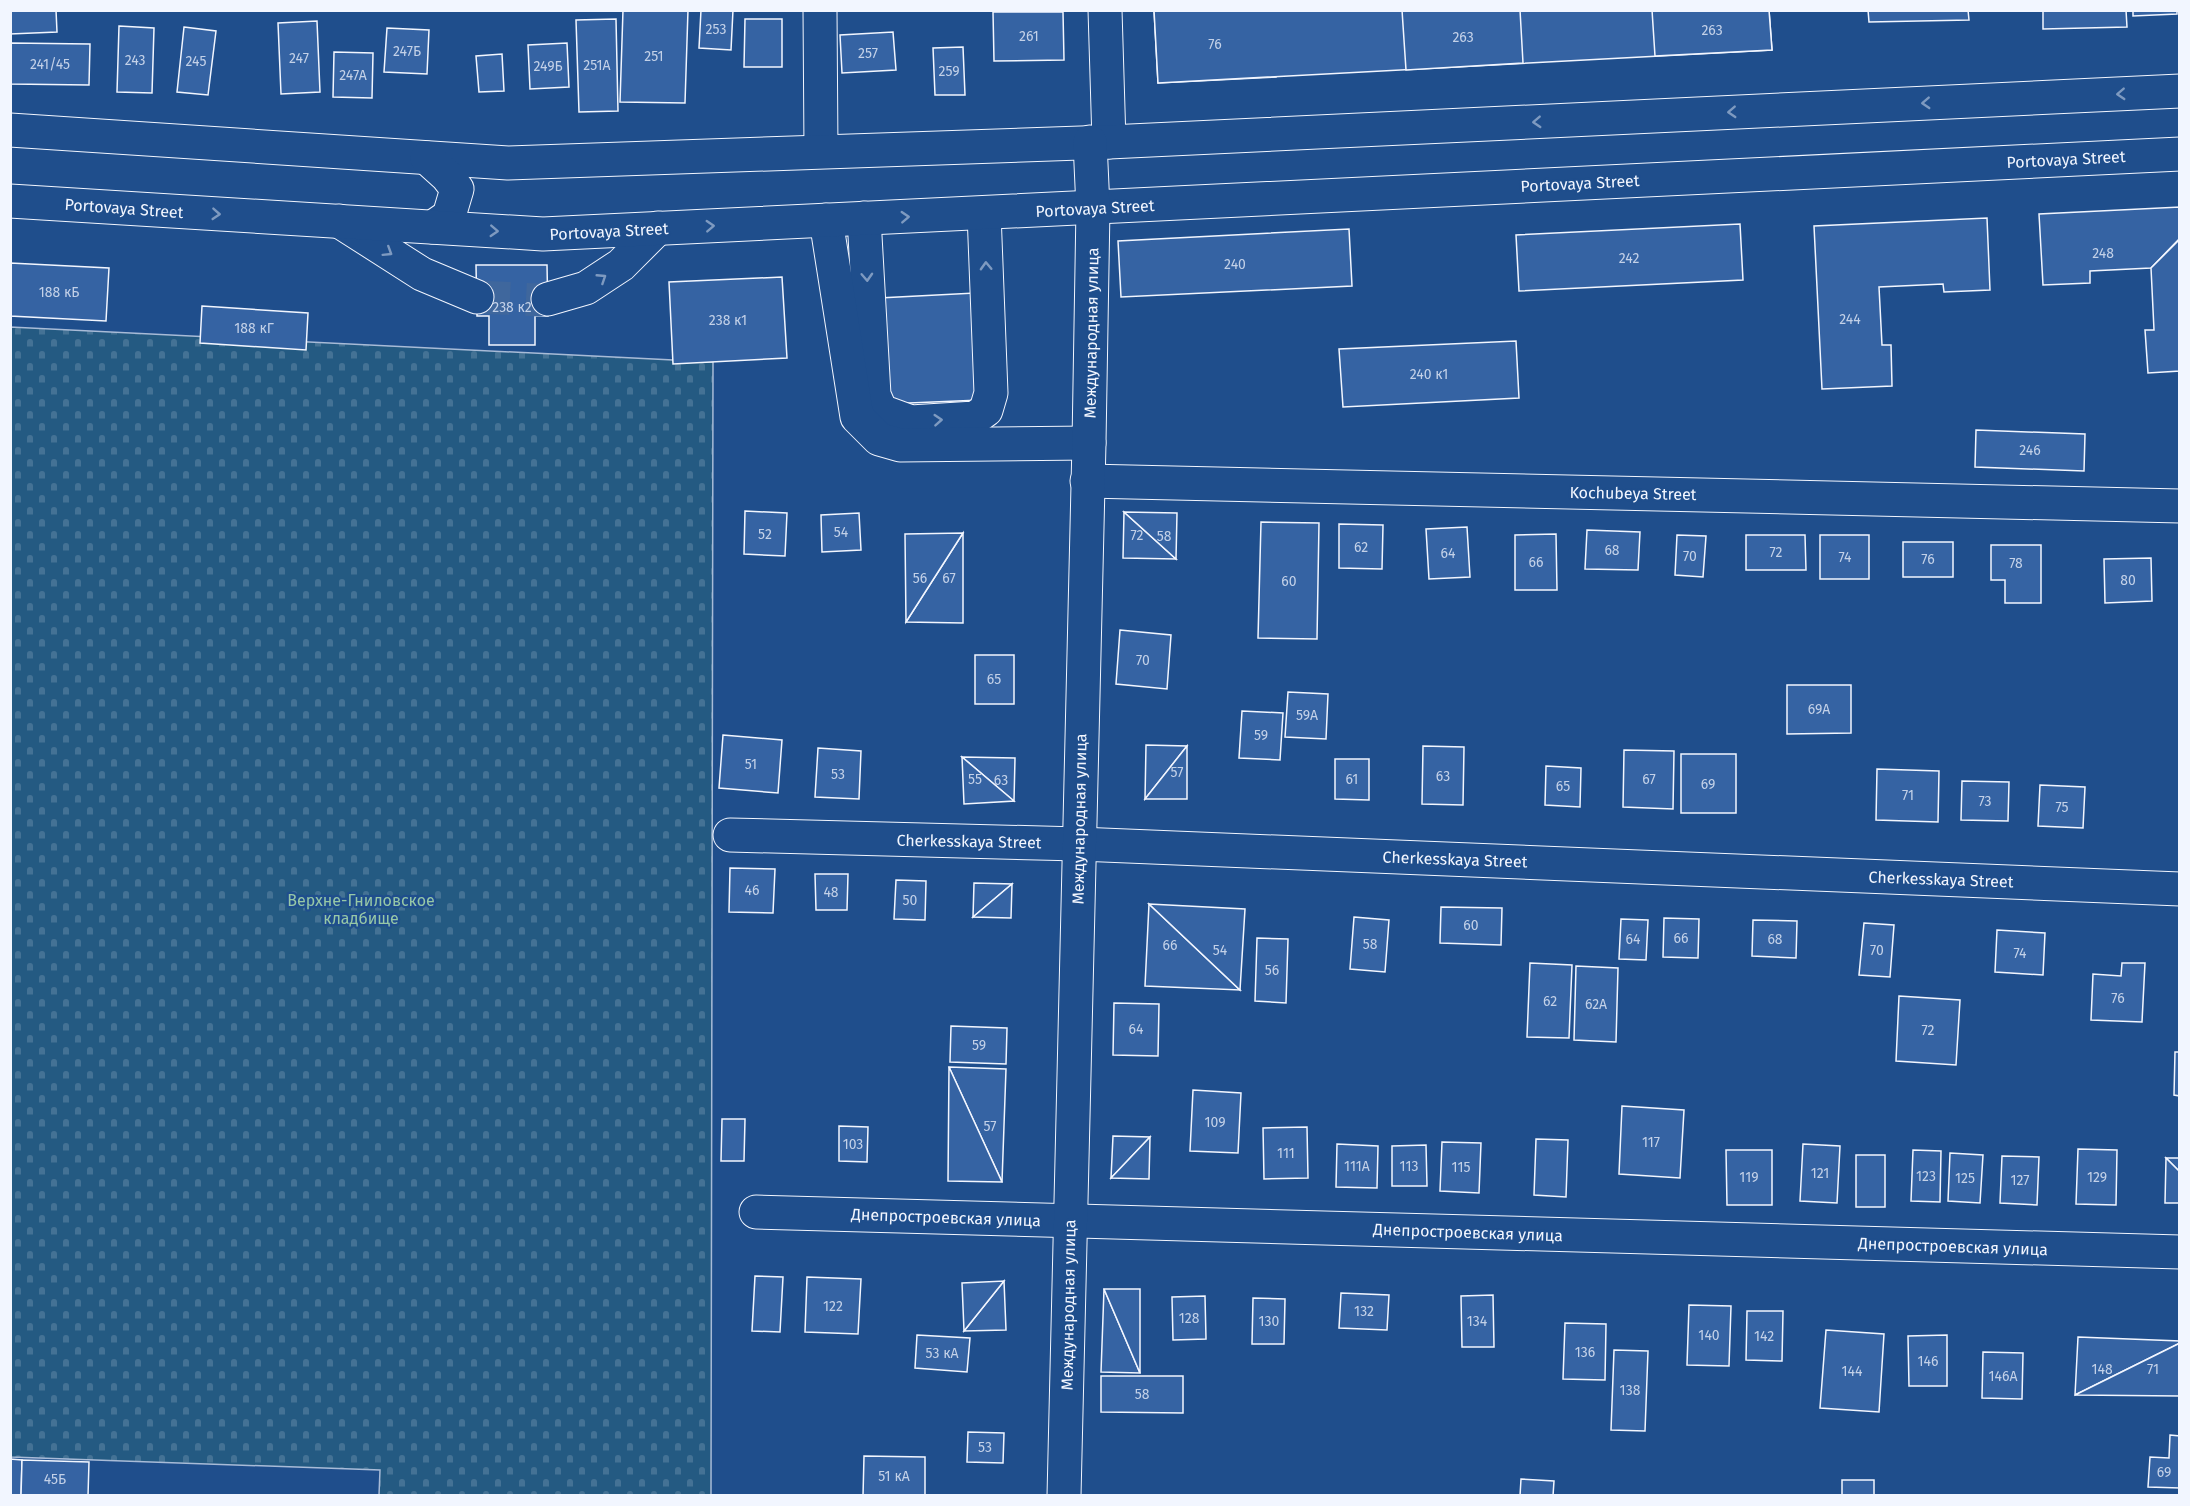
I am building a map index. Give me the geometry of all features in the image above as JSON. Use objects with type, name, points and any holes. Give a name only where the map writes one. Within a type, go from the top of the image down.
[{"type":"main road","points":[[820,10],[821,151]]},
{"type":"main road","name":"Международная улица","points":[[1064,1496],[1093,208],[1100,142],[1105,10]]},
{"type":"main road","points":[[10,130],[508,163],[1100,142],[2180,91]]},
{"type":"main road","name":"Portovaya Street","points":[[10,201],[543,234],[2180,154]]},
{"type":"main road","points":[[427,158],[447,176],[457,189],[449,216],[433,227]]},
{"type":"main road","points":[[864,218],[874,395],[881,411],[911,422],[975,418],[986,410],[991,393],[984,213]]},
{"type":"main road","points":[[826,220],[858,417],[879,439],[900,445],[1089,443]]},
{"type":"main road","points":[[339,221],[422,274],[477,297]]},
{"type":"main road","points":[[548,298],[586,288],[621,265],[658,228]]},
{"type":"main road","name":"Kochubeya Street","points":[[1087,481],[2180,506]]},
{"type":"main road","name":"Cherkesskaya Street","points":[[730,835],[1079,844],[2180,889]]},
{"type":"main road","name":"Днепростроевская улица","points":[[756,1212],[2180,1252]]},
{"type":"green space","name":"Верхне-Гниловское кладбище","points":[[10,327],[713,362],[711,1495],[379,1495],[380,1470],[11,1457]]},
{"type":"building","points":[[10,10],[56,10],[57,32],[10,34]]},
{"type":"building","points":[[623,10],[688,10],[685,103],[620,102]]},
{"type":"building","points":[[701,10],[733,10],[731,50],[699,48]]},
{"type":"building","points":[[1154,10],[1272,10],[1276,77],[1158,83]]},
{"type":"building","points":[[1154,10],[1769,10],[1772,50],[1158,83]]},
{"type":"building","points":[[1402,10],[1520,10],[1523,63],[1406,70]]},
{"type":"building","points":[[1652,10],[1769,10],[1772,50],[1655,56]]},
{"type":"building","points":[[1868,10],[1968,10],[1969,20],[1869,22]]},
{"type":"building","points":[[2043,10],[2126,10],[2127,27],[2043,29]]},
{"type":"building","points":[[2133,10],[2177,10],[2177,14],[2133,16]]},
{"type":"building","points":[[993,12],[1063,12],[1064,60],[994,61]]},
{"type":"building","points":[[616,19],[618,111],[579,112],[576,20]]},
{"type":"building","points":[[745,19],[782,19],[782,67],[744,67]]},
{"type":"building","points":[[317,21],[320,92],[281,94],[278,23]]},
{"type":"building","points":[[119,26],[154,28],[152,93],[117,92]]},
{"type":"building","points":[[184,27],[216,31],[208,95],[177,92]]},
{"type":"building","points":[[387,28],[429,30],[427,74],[384,72]]},
{"type":"building","points":[[893,32],[896,70],[842,73],[840,35]]},
{"type":"building","points":[[10,43],[90,44],[89,85],[10,84]]},
{"type":"building","points":[[567,43],[569,87],[530,89],[528,45]]},
{"type":"building","points":[[963,47],[965,95],[935,95],[933,48]]},
{"type":"building","points":[[334,52],[373,53],[372,98],[333,97]]},
{"type":"building","points":[[502,54],[504,91],[479,92],[476,56]]},
{"type":"building","points":[[2180,207],[2180,238],[2151,268],[2090,271],[2090,283],[2043,285],[2039,214]]},
{"type":"building","points":[[1987,218],[1990,290],[1944,292],[1943,284],[1879,287],[1882,345],[1891,345],[1892,386],[1822,389],[1814,226]]},
{"type":"building","points":[[1740,224],[1743,280],[1519,291],[1516,235]]},
{"type":"building","points":[[1349,229],[1352,286],[1121,297],[1118,241]]},
{"type":"building","points":[[2180,239],[2180,371],[2148,373],[2145,330],[2154,330],[2151,268]]},
{"type":"building","points":[[10,263],[109,268],[106,321],[10,316]]},
{"type":"building","points":[[476,265],[547,265],[548,316],[535,316],[535,345],[489,345],[489,316],[477,316]]},
{"type":"building","points":[[782,277],[787,358],[673,364],[669,282]]},
{"type":"building","points":[[975,293],[981,400],[885,404],[879,298]]},
{"type":"building","points":[[202,306],[308,313],[306,350],[200,343]]},
{"type":"building","points":[[1516,341],[1519,398],[1343,407],[1339,349]]},
{"type":"building","points":[[1976,430],[2085,434],[2084,471],[1975,467]]},
{"type":"building","points":[[745,511],[787,513],[785,556],[744,554]]},
{"type":"building","points":[[1124,512],[1176,559],[1123,558]]},
{"type":"building","points":[[1124,512],[1177,513],[1176,559]]},
{"type":"building","points":[[859,513],[861,550],[822,552],[821,515]]},
{"type":"building","points":[[1261,522],[1319,523],[1317,639],[1258,638]]},
{"type":"building","points":[[1339,524],[1383,525],[1382,569],[1339,568]]},
{"type":"building","points":[[1467,527],[1470,577],[1429,579],[1426,529]]},
{"type":"building","points":[[1587,530],[1640,532],[1638,570],[1585,569]]},
{"type":"building","points":[[963,533],[963,623],[906,622]]},
{"type":"building","points":[[963,533],[906,622],[905,534]]},
{"type":"building","points":[[1556,534],[1557,590],[1515,590],[1515,535]]},
{"type":"building","points":[[1677,535],[1706,536],[1703,577],[1675,575]]},
{"type":"building","points":[[1746,535],[1805,535],[1806,570],[1746,570]]},
{"type":"building","points":[[1820,535],[1869,535],[1869,579],[1820,579]]},
{"type":"building","points":[[1903,542],[1953,542],[1953,577],[1903,577]]},
{"type":"building","points":[[1991,545],[2041,545],[2041,603],[2005,603],[2005,580],[1991,580]]},
{"type":"building","points":[[2151,558],[2152,601],[2105,603],[2104,559]]},
{"type":"building","points":[[1120,630],[1171,635],[1167,689],[1116,684]]},
{"type":"building","points":[[975,655],[1014,655],[1014,704],[975,704]]},
{"type":"building","points":[[1787,685],[1851,685],[1851,733],[1787,734]]},
{"type":"building","points":[[1288,692],[1328,694],[1326,739],[1285,737]]},
{"type":"building","points":[[1242,711],[1283,713],[1280,760],[1239,758]]},
{"type":"building","points":[[723,735],[782,740],[778,793],[719,788]]},
{"type":"building","points":[[1146,745],[1187,746],[1145,799]]},
{"type":"building","points":[[1187,746],[1187,799],[1145,799]]},
{"type":"building","points":[[1423,746],[1464,747],[1463,805],[1422,804]]},
{"type":"building","points":[[818,748],[861,751],[859,799],[815,797]]},
{"type":"building","points":[[1624,750],[1674,751],[1673,809],[1623,807]]},
{"type":"building","points":[[1681,754],[1736,754],[1736,813],[1681,813]]},
{"type":"building","points":[[962,757],[1015,758],[1014,801]]},
{"type":"building","points":[[962,757],[1014,801],[964,804]]},
{"type":"building","points":[[1335,759],[1369,759],[1369,800],[1335,799]]},
{"type":"building","points":[[1546,766],[1581,768],[1580,807],[1545,805]]},
{"type":"building","points":[[1877,769],[1939,771],[1938,822],[1876,820]]},
{"type":"building","points":[[1962,781],[2009,782],[2008,821],[1961,820]]},
{"type":"building","points":[[2040,785],[2085,787],[2083,828],[2038,826]]},
{"type":"building","points":[[730,868],[775,869],[773,913],[729,912]]},
{"type":"building","points":[[815,874],[848,874],[847,910],[816,910]]},
{"type":"building","points":[[896,880],[926,881],[925,920],[894,919]]},
{"type":"building","points":[[974,883],[1012,884],[973,917]]},
{"type":"building","points":[[1012,884],[1011,918],[973,917]]},
{"type":"building","points":[[1149,904],[1240,990],[1145,986]]},
{"type":"building","points":[[1149,904],[1245,909],[1240,990]]},
{"type":"building","points":[[1441,907],[1502,908],[1501,945],[1440,943]]},
{"type":"building","points":[[1354,917],[1389,920],[1385,972],[1350,969]]},
{"type":"building","points":[[1664,918],[1699,919],[1698,958],[1663,957]]},
{"type":"building","points":[[1621,919],[1648,920],[1646,960],[1619,959]]},
{"type":"building","points":[[1753,920],[1797,921],[1796,958],[1752,956]]},
{"type":"building","points":[[1864,923],[1894,925],[1890,977],[1859,975]]},
{"type":"building","points":[[1997,930],[2045,933],[2043,975],[1995,972]]},
{"type":"building","points":[[1257,938],[1288,939],[1286,1003],[1255,1001]]},
{"type":"building","points":[[1530,963],[1572,965],[1569,1038],[1527,1037]]},
{"type":"building","points":[[2122,963],[2145,963],[2142,1022],[2091,1020],[2093,974],[2121,976]]},
{"type":"building","points":[[1576,966],[1618,968],[1616,1042],[1574,1040]]},
{"type":"building","points":[[1899,996],[1960,1000],[1956,1065],[1896,1061]]},
{"type":"building","points":[[1114,1003],[1159,1004],[1158,1056],[1113,1055]]},
{"type":"building","points":[[951,1026],[1007,1028],[1006,1064],[950,1062]]},
{"type":"building","points":[[2175,1052],[2180,1052],[2180,1096],[2174,1095]]},
{"type":"building","points":[[949,1067],[1006,1069],[1002,1182]]},
{"type":"building","points":[[949,1067],[1002,1182],[948,1181]]},
{"type":"building","points":[[1193,1090],[1241,1093],[1238,1153],[1190,1151]]},
{"type":"building","points":[[1622,1106],[1684,1110],[1680,1178],[1619,1174]]},
{"type":"building","points":[[722,1119],[745,1119],[744,1161],[721,1161]]},
{"type":"building","points":[[839,1126],[868,1127],[867,1162],[839,1161]]},
{"type":"building","points":[[1307,1127],[1308,1178],[1264,1179],[1263,1128]]},
{"type":"building","points":[[1113,1136],[1150,1137],[1111,1178]]},
{"type":"building","points":[[1150,1137],[1149,1179],[1111,1178]]},
{"type":"building","points":[[1536,1139],[1568,1140],[1566,1197],[1534,1195]]},
{"type":"building","points":[[1442,1142],[1481,1143],[1479,1193],[1440,1191]]},
{"type":"building","points":[[1337,1144],[1378,1146],[1377,1188],[1336,1187]]},
{"type":"building","points":[[1803,1144],[1840,1146],[1837,1203],[1800,1201]]},
{"type":"building","points":[[1426,1145],[1427,1186],[1392,1186],[1392,1146]]},
{"type":"building","points":[[2078,1149],[2117,1150],[2116,1205],[2076,1204]]},
{"type":"building","points":[[1726,1150],[1772,1150],[1772,1205],[1727,1205]]},
{"type":"building","points":[[1913,1150],[1941,1151],[1940,1202],[1911,1201]]},
{"type":"building","points":[[1950,1153],[1983,1155],[1980,1203],[1948,1201]]},
{"type":"building","points":[[1856,1155],[1885,1155],[1885,1207],[1856,1207]]},
{"type":"building","points":[[2002,1156],[2039,1157],[2037,1205],[2000,1203]]},
{"type":"building","points":[[2166,1158],[2180,1158],[2180,1172]]},
{"type":"building","points":[[2166,1158],[2180,1172],[2180,1203],[2165,1203]]},
{"type":"building","points":[[755,1276],[783,1277],[780,1332],[752,1331]]},
{"type":"building","points":[[807,1277],[861,1279],[858,1334],[805,1332]]},
{"type":"building","points":[[1004,1281],[1006,1330],[964,1331]]},
{"type":"building","points":[[1004,1281],[964,1331],[962,1283]]},
{"type":"building","points":[[1104,1289],[1140,1373],[1101,1372]]},
{"type":"building","points":[[1104,1289],[1140,1289],[1140,1373]]},
{"type":"building","points":[[1341,1293],[1389,1295],[1387,1330],[1339,1328]]},
{"type":"building","points":[[1493,1295],[1494,1347],[1462,1347],[1461,1296]]},
{"type":"building","points":[[1205,1296],[1206,1339],[1173,1340],[1172,1297]]},
{"type":"building","points":[[1253,1298],[1285,1299],[1284,1344],[1252,1344]]},
{"type":"building","points":[[1689,1305],[1731,1306],[1729,1366],[1687,1365]]},
{"type":"building","points":[[1747,1311],[1783,1311],[1782,1361],[1746,1360]]},
{"type":"building","points":[[1565,1323],[1606,1324],[1605,1380],[1563,1379]]},
{"type":"building","points":[[1826,1330],[1884,1334],[1879,1412],[1820,1408]]},
{"type":"building","points":[[917,1335],[970,1338],[967,1372],[915,1368]]},
{"type":"building","points":[[1947,1335],[1947,1386],[1909,1386],[1908,1336]]},
{"type":"building","points":[[2078,1337],[2180,1341],[2180,1343],[2075,1395]]},
{"type":"building","points":[[2180,1343],[2180,1396],[2075,1395]]},
{"type":"building","points":[[1614,1350],[1648,1351],[1645,1431],[1611,1430]]},
{"type":"building","points":[[1983,1352],[2023,1353],[2022,1399],[1982,1398]]},
{"type":"building","points":[[1101,1376],[1183,1376],[1183,1413],[1101,1412]]},
{"type":"building","points":[[968,1432],[1004,1433],[1003,1463],[967,1462]]},
{"type":"building","points":[[2170,1435],[2180,1436],[2180,1488],[2148,1487],[2150,1457],[2169,1458]]},
{"type":"building","points":[[864,1456],[925,1457],[925,1496],[863,1496]]},
{"type":"building","points":[[10,1459],[22,1460],[21,1496],[10,1496]]},
{"type":"building","points":[[22,1460],[89,1462],[88,1496],[21,1496]]},
{"type":"building","points":[[1521,1479],[1554,1481],[1553,1496],[1520,1496]]},
{"type":"building","points":[[1842,1480],[1874,1480],[1874,1496],[1842,1496]]},
{"type":"tunnel","points":[[477,297],[548,299]]}]
